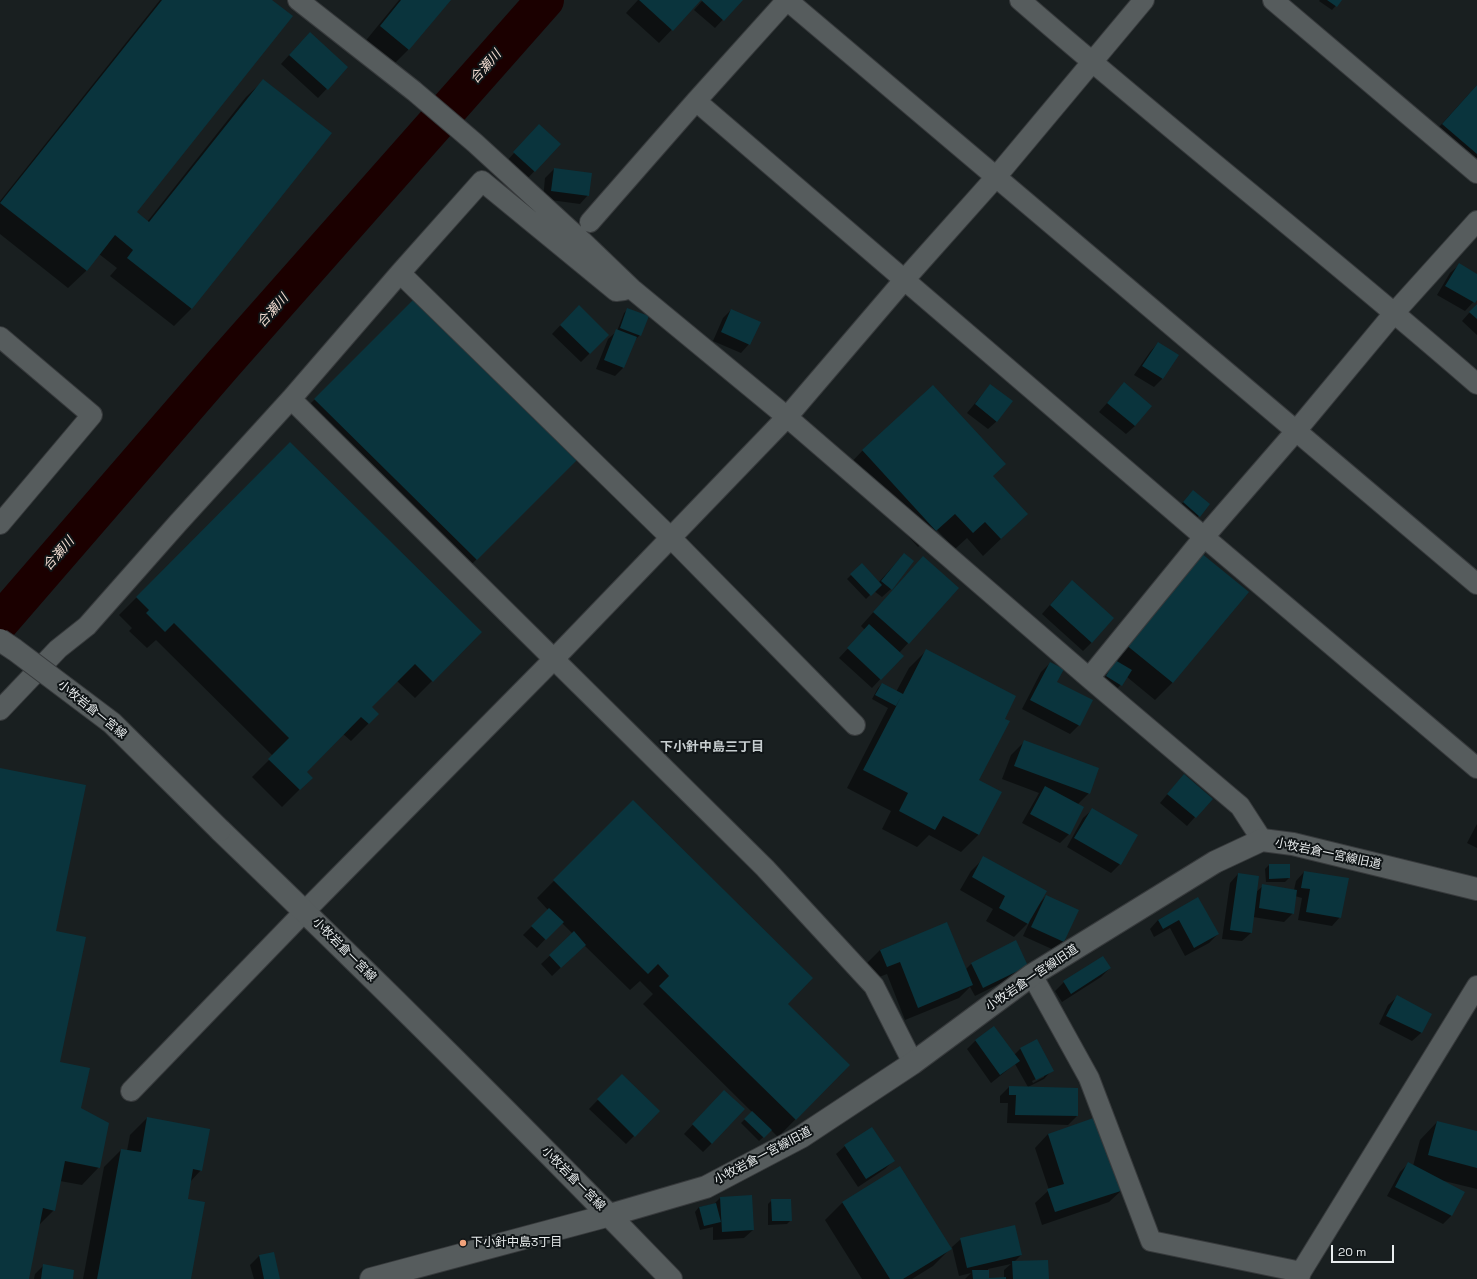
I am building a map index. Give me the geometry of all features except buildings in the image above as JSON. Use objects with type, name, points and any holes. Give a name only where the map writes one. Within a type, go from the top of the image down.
[{"type":"street","points":[[298,0],[414,91],[582,241],[632,289],[787,417],[1089,678],[1240,806],[1262,840]]},
{"type":"street","points":[[590,222],[787,0],[1477,584]]},
{"type":"street","points":[[1020,0],[1091,62],[1395,312],[1477,384]]},
{"type":"street","points":[[130,1091],[304,911],[553,660],[787,417],[905,279],[996,177],[1144,0]]},
{"type":"street","points":[[1273,0],[1477,173]]},
{"type":"street","points":[[696,101],[1204,537],[1477,768]]},
{"type":"street","points":[[0,710],[58,649],[88,626],[482,180],[616,291],[632,289]]},
{"type":"street","points":[[1089,678],[1204,537],[1296,431],[1395,312],[1477,221]]},
{"type":"street","points":[[400,273],[671,538],[855,725]]},
{"type":"street","points":[[0,337],[92,415],[0,524]]},
{"type":"street","points":[[290,399],[765,868],[874,986],[913,1063]]},
{"type":"street","name":"小牧岩倉一宮線","points":[[0,640],[112,723],[304,911],[610,1215],[672,1279]]},
{"type":"street","name":"小牧岩倉一宮線旧道","points":[[371,1279],[610,1215],[706,1187],[801,1137],[913,1063],[1032,975],[1215,862],[1262,840],[1293,844],[1477,889]]},
{"type":"street","points":[[1032,975],[1089,1078],[1151,1241],[1300,1275],[1477,986]]},
{"type":"waterway","name":"合瀬川","points":[[0,622],[225,362],[545,0]]},
{"type":"place","name":"下小針中島3丁目","points":[[463,1243]]},
{"type":"district","name":"下小針中島三丁目","points":[[712,747]]}]
